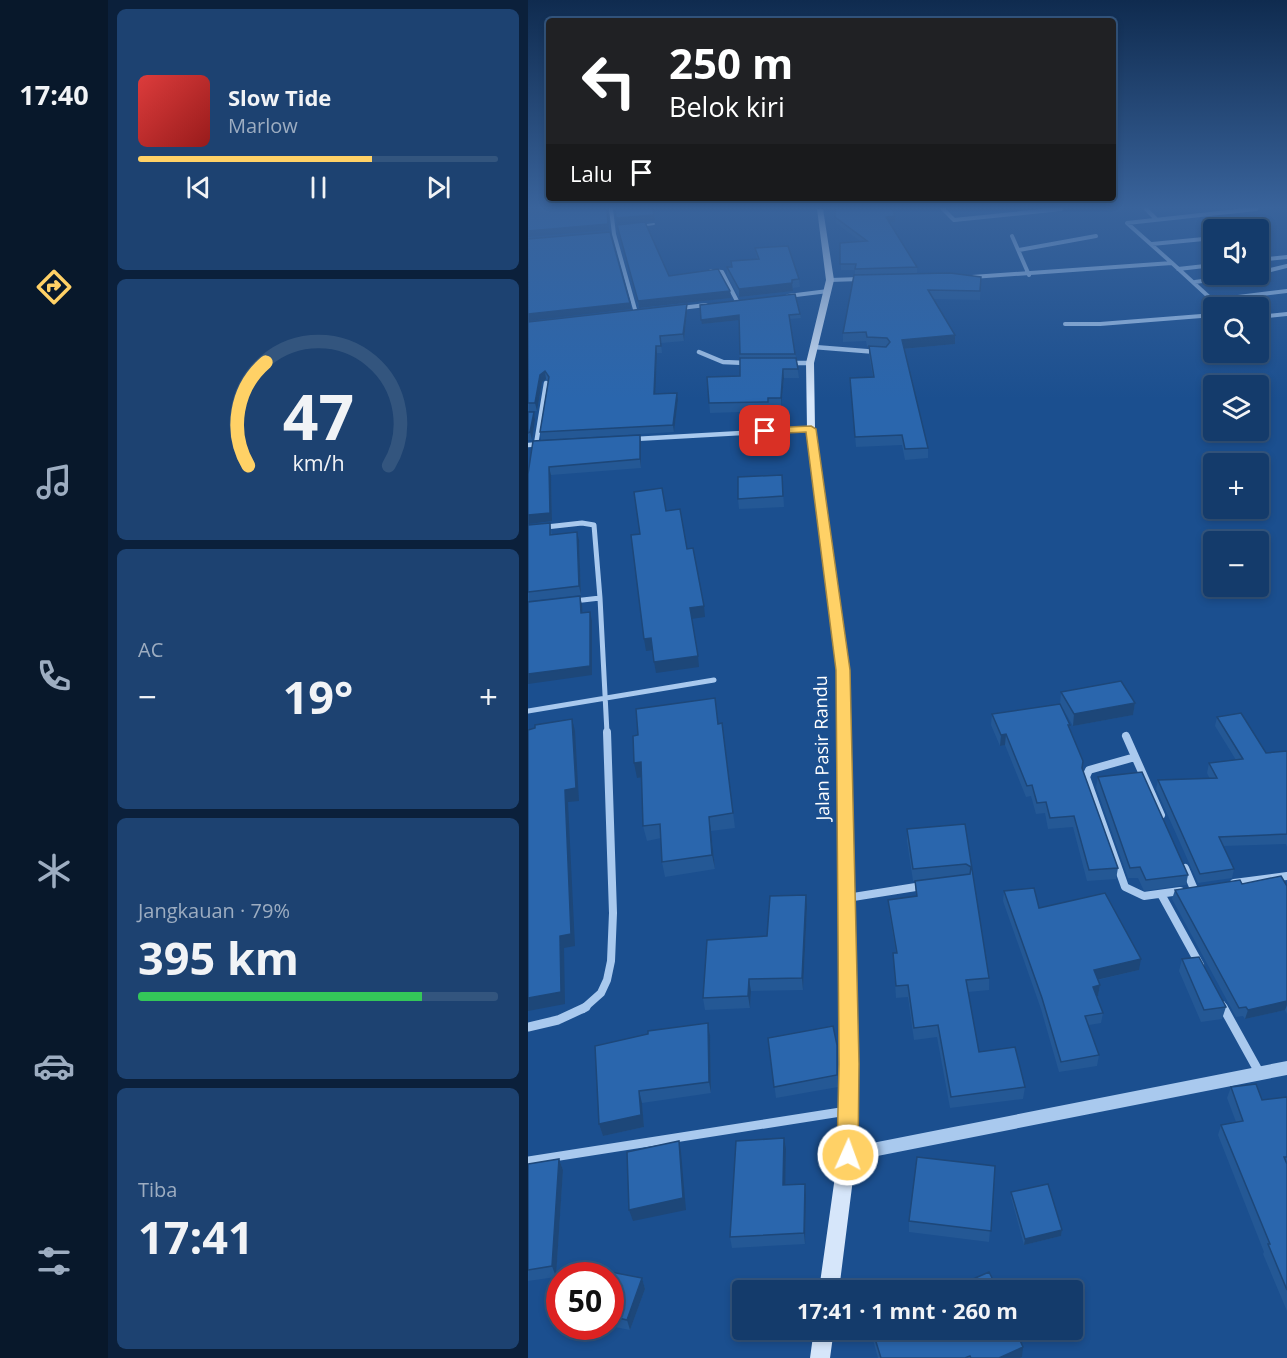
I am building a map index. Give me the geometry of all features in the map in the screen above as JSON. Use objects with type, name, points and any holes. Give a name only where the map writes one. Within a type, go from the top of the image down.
[{"type":"main road","name":"Jalan Pasir Randu","points":[[828,272],[829,285],[810,363],[811,429],[843,670],[849,1111],[848,1155],[830,1280]]},
{"type":"main road","points":[[820,1358],[822,1340]]},
{"type":"street","points":[[625,272],[636,314]]},
{"type":"street","points":[[722,272],[737,301]]},
{"type":"street","points":[[963,278],[1060,272]]},
{"type":"street","points":[[1182,272],[1211,297]]},
{"type":"street","points":[[782,296],[862,279]]},
{"type":"street","points":[[1195,282],[1203,281]]},
{"type":"street","points":[[1238,297],[1287,291]]},
{"type":"street","points":[[726,303],[748,300]]},
{"type":"street","points":[[669,309],[715,304]]},
{"type":"street","points":[[624,315],[647,312]]},
{"type":"street","points":[[1269,316],[1287,314]]},
{"type":"street","points":[[1065,324],[1100,324],[1203,316]]},
{"type":"street","points":[[814,347],[886,352]]},
{"type":"street","points":[[699,352],[723,362],[750,363]]},
{"type":"street","points":[[778,363],[810,363]]},
{"type":"street","points":[[536,444],[546,383]]},
{"type":"street","points":[[534,415],[540,415]]},
{"type":"street","points":[[632,439],[811,429]]},
{"type":"street","points":[[528,445],[548,443]]},
{"type":"street","points":[[528,529],[582,523],[594,525],[596,530],[606,699],[612,930],[609,972],[602,992],[584,1009],[559,1021],[528,1027]]},
{"type":"street","points":[[569,601],[600,598]]},
{"type":"street","points":[[528,711],[714,680]]},
{"type":"street","points":[[1126,736],[1163,818]]},
{"type":"street","points":[[1135,757],[1089,770],[1086,777],[1125,887],[1133,894],[1146,897],[1206,887]]},
{"type":"street","points":[[1181,859],[1194,889]]},
{"type":"street","points":[[1228,884],[1287,876]]},
{"type":"street","points":[[847,898],[930,885]]},
{"type":"street","points":[[1161,894],[1205,974]]},
{"type":"street","points":[[1216,993],[1260,1073]]},
{"type":"street","points":[[848,1155],[1287,1068]]},
{"type":"street","points":[[528,1161],[849,1111]]},
{"type":"building","points":[[528,272],[621,272],[630,303],[528,314]]},
{"type":"building","points":[[630,272],[667,272],[669,276],[694,272],[720,272],[730,291],[638,301]]},
{"type":"building","points":[[730,272],[797,272],[799,279],[792,280],[792,283],[739,289]]},
{"type":"building","points":[[950,273],[981,277],[980,291],[928,290],[955,335],[902,340],[928,448],[905,449],[902,435],[855,437],[850,378],[874,377],[869,346],[886,347],[890,342],[887,338],[867,337],[866,332],[843,333],[854,275]]},
{"type":"building","points":[[795,294],[800,314],[789,315],[795,354],[740,354],[739,315],[701,320],[700,305]]},
{"type":"building","points":[[687,304],[683,334],[660,336],[661,346],[656,346],[654,394],[677,393],[673,425],[540,432],[549,377],[545,371],[540,375],[535,403],[528,403],[528,322]]},
{"type":"building","points":[[740,358],[796,358],[798,369],[783,369],[781,398],[768,398],[768,402],[709,403],[707,377],[740,376]]},
{"type":"building","points":[[528,412],[534,412],[528,433]]},
{"type":"building","points":[[640,435],[640,459],[549,467],[550,513],[528,515],[528,474],[533,441]]},
{"type":"building","points":[[782,475],[783,496],[738,499],[738,477]]},
{"type":"building","points":[[662,488],[666,511],[680,509],[687,549],[693,548],[704,606],[690,608],[698,656],[654,662],[651,638],[644,639],[631,535],[640,534],[634,492]]},
{"type":"building","points":[[550,523],[550,535],[577,532],[579,586],[528,592],[528,525]]},
{"type":"building","points":[[580,596],[581,613],[590,612],[590,666],[528,674],[528,602]]},
{"type":"building","points":[[1121,681],[1135,703],[1074,714],[1061,692]]},
{"type":"building","points":[[715,698],[718,724],[722,723],[733,813],[709,817],[712,855],[662,862],[660,824],[643,826],[641,762],[634,763],[633,736],[638,735],[636,709]]},
{"type":"building","points":[[1060,704],[1083,761],[1082,768],[1118,868],[1089,870],[1074,816],[1050,818],[1046,802],[1037,803],[1032,785],[1027,786],[1006,734],[1001,735],[992,714]]},
{"type":"building","points":[[1241,713],[1266,753],[1287,751],[1287,834],[1219,837],[1234,869],[1200,874],[1158,780],[1217,778],[1209,763],[1243,759],[1217,717]]},
{"type":"building","points":[[572,719],[576,788],[565,790],[571,934],[560,936],[561,992],[528,998],[528,730],[535,728],[535,725]]},
{"type":"building","points":[[1142,772],[1188,875],[1146,880],[1140,867],[1130,868],[1098,777]]},
{"type":"building","points":[[965,824],[989,978],[966,980],[979,1052],[1015,1047],[1025,1087],[951,1097],[938,1025],[914,1028],[908,985],[896,986],[893,953],[897,953],[888,900],[917,896],[915,881],[970,874],[971,867],[966,864],[913,869],[907,829]]},
{"type":"building","points":[[1281,876],[1287,886],[1287,1001],[1248,1010],[1246,1007],[1239,1008],[1175,890],[1240,880],[1242,884]]},
{"type":"building","points":[[1034,888],[1039,908],[1105,893],[1141,959],[1094,970],[1100,985],[1093,987],[1103,1013],[1085,1016],[1099,1055],[1061,1062],[1042,998],[1004,891]]},
{"type":"building","points":[[806,895],[802,978],[749,979],[748,996],[703,998],[707,940],[767,936],[770,896]]},
{"type":"building","points":[[1199,957],[1226,1007],[1204,1010],[1182,959]]},
{"type":"building","points":[[708,1023],[709,1082],[639,1091],[641,1115],[599,1124],[595,1046],[648,1034],[648,1031]]},
{"type":"building","points":[[833,1026],[837,1045],[837,1075],[774,1087],[768,1038]]},
{"type":"building","points":[[1256,1084],[1262,1100],[1287,1097],[1287,1157],[1284,1157],[1287,1164],[1287,1290],[1221,1125],[1243,1121],[1231,1087]]},
{"type":"building","points":[[784,1138],[783,1185],[805,1184],[804,1233],[730,1237],[736,1141]]},
{"type":"building","points":[[679,1141],[683,1198],[629,1210],[627,1152]]},
{"type":"building","points":[[917,1157],[995,1166],[991,1231],[909,1221]]},
{"type":"building","points":[[559,1159],[552,1262],[546,1262],[546,1267],[528,1270],[528,1164]]},
{"type":"building","points":[[1048,1184],[1062,1230],[1025,1239],[1011,1192]]},
{"type":"building","points":[[989,1272],[993,1280],[971,1280]]},
{"type":"building","points":[[624,1275],[642,1278],[627,1320],[624,1319]]},
{"type":"building","points":[[875,1340],[1020,1340],[1023,1347],[999,1358],[971,1358],[970,1356],[965,1358],[881,1358]]},
{"type":"route","points":[[765,431],[811,429],[843,670],[847,860],[848,1155]]}]
